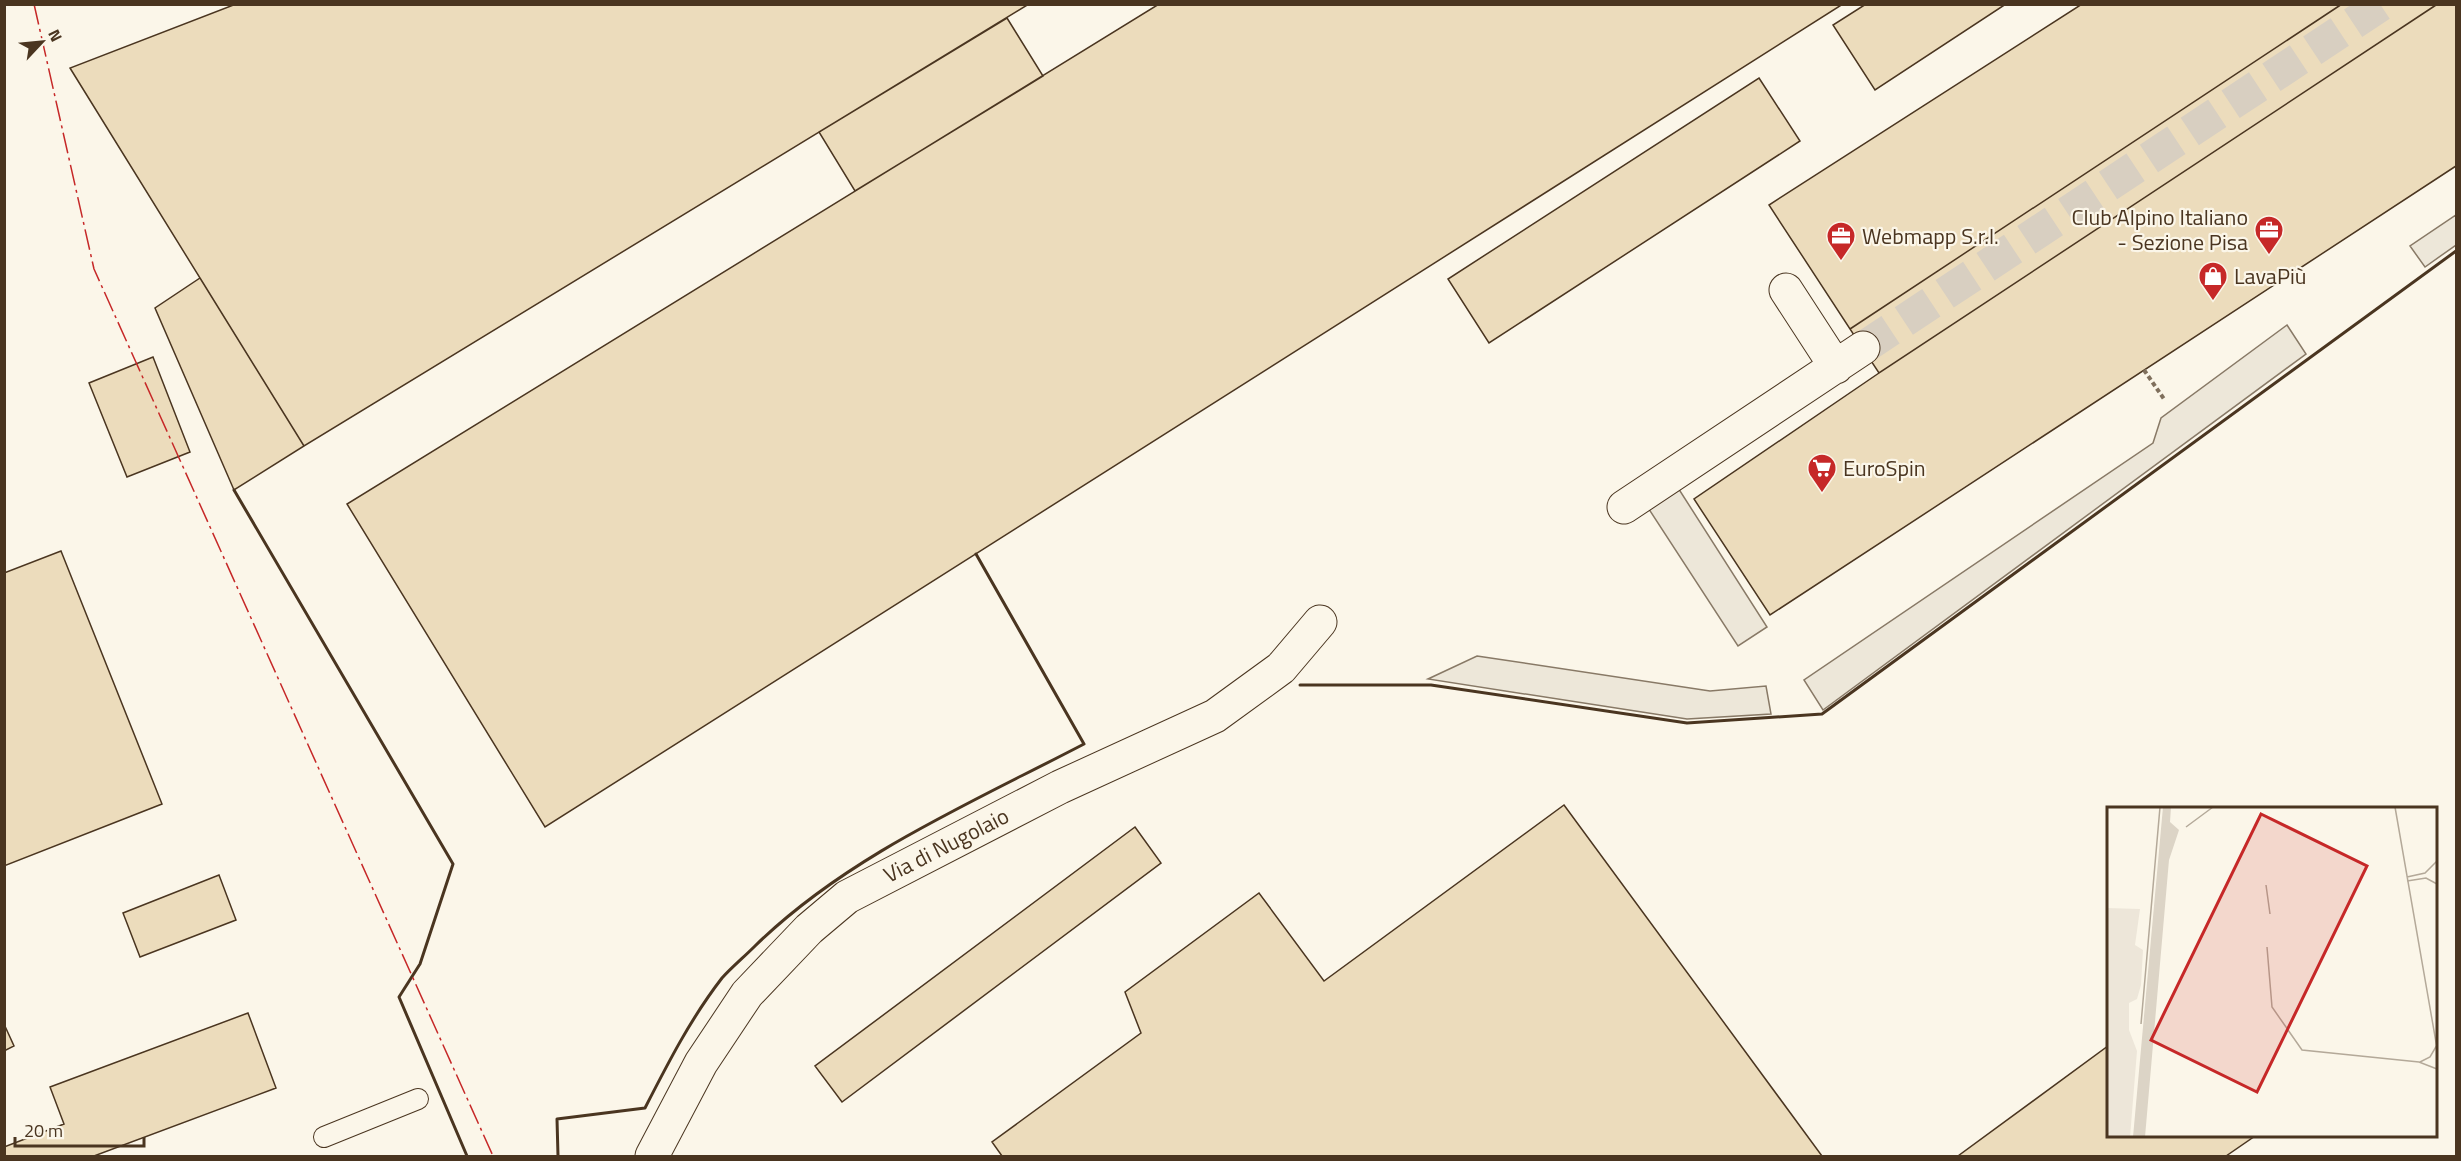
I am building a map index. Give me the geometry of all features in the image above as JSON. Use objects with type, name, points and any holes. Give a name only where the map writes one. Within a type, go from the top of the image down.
[{"type":"street","points":[[1786,290],[1836,367]]},
{"type":"street","points":[[1624,507],[1863,348]]},
{"type":"street","name":"Via di Nugolaio","points":[[652,1156],[701,1063],[747,994],[809,929],[847,897],[1060,787],[1215,716],[1281,668],[1299,650],[1320,622]]},
{"type":"lane","points":[[324,1137],[418,1099]]},
{"type":"path","points":[[2144,370],[2164,399]]},
{"type":"shaded area","points":[[2456,215],[2456,245],[2425,267],[2410,246]]},
{"type":"shaded area","points":[[2287,325],[2306,354],[1823,710],[1804,680],[2153,443],[2161,418]]},
{"type":"shaded area","points":[[1673,480],[1767,627],[1738,646],[1643,500]]},
{"type":"shaded area","points":[[1477,656],[1710,691],[1766,686],[1771,714],[1687,719],[1428,679]]},
{"type":"building","points":[[236,4],[1029,4],[304,446],[70,68]]},
{"type":"building","points":[[1159,4],[1843,4],[545,827],[347,504]]},
{"type":"building","points":[[1866,4],[2006,4],[1875,90],[1833,25]]},
{"type":"building","points":[[2082,4],[2342,4],[1850,329],[1769,205]]},
{"type":"building","points":[[2342,4],[2436,5],[1879,373],[1850,329]]},
{"type":"building","points":[[2456,4],[2456,166],[1770,615],[1694,499],[1879,373],[2436,5]]},
{"type":"building","points":[[1007,18],[1043,76],[855,191],[819,132]]},
{"type":"building","points":[[1759,78],[1800,141],[1489,343],[1448,279]]},
{"type":"building","points":[[200,278],[304,446],[234,490],[155,308]]},
{"type":"building","points":[[153,357],[190,452],[127,477],[89,383]]},
{"type":"building","points":[[61,551],[162,804],[4,866],[4,573]]},
{"type":"building","points":[[1564,805],[1822,1156],[1002,1156],[992,1142],[1141,1033],[1125,992],[1259,893],[1324,981]]},
{"type":"building","points":[[1135,827],[1161,863],[842,1102],[815,1066]]},
{"type":"building","points":[[219,875],[236,920],[140,957],[123,913]]},
{"type":"building","points":[[248,1013],[276,1088],[94,1156],[4,1156],[4,1147],[64,1124],[50,1087]]},
{"type":"building","points":[[4,1024],[14,1046],[4,1051]]},
{"type":"building","points":[[2107,1047],[2107,1137],[2254,1137],[2226,1156],[1958,1156]]},
{"type":"tunnel","points":[[1863,348],[2382,4]]},
{"type":"wall","points":[[1300,685],[1431,685],[1687,723],[1822,714],[2456,251]]},
{"type":"wall","points":[[234,490],[453,864],[420,964],[399,997],[467,1156]]},
{"type":"wall","points":[[558,1156],[557,1119],[645,1108],[690,1025],[722,978],[791,914],[829,885],[912,833],[1084,744],[976,554]]},
{"type":"power","points":[[34,4],[94,269],[493,1156]]},
{"type":"place","name":"Club Alpino Italiano - Sezione Pisa","points":[[2269,256]]},
{"type":"place","name":"Webmapp S.r.l.","points":[[1841,262]]},
{"type":"place","name":"LavaPiù","points":[[2213,302]]},
{"type":"place","name":"EuroSpin","points":[[1822,494]]}]
